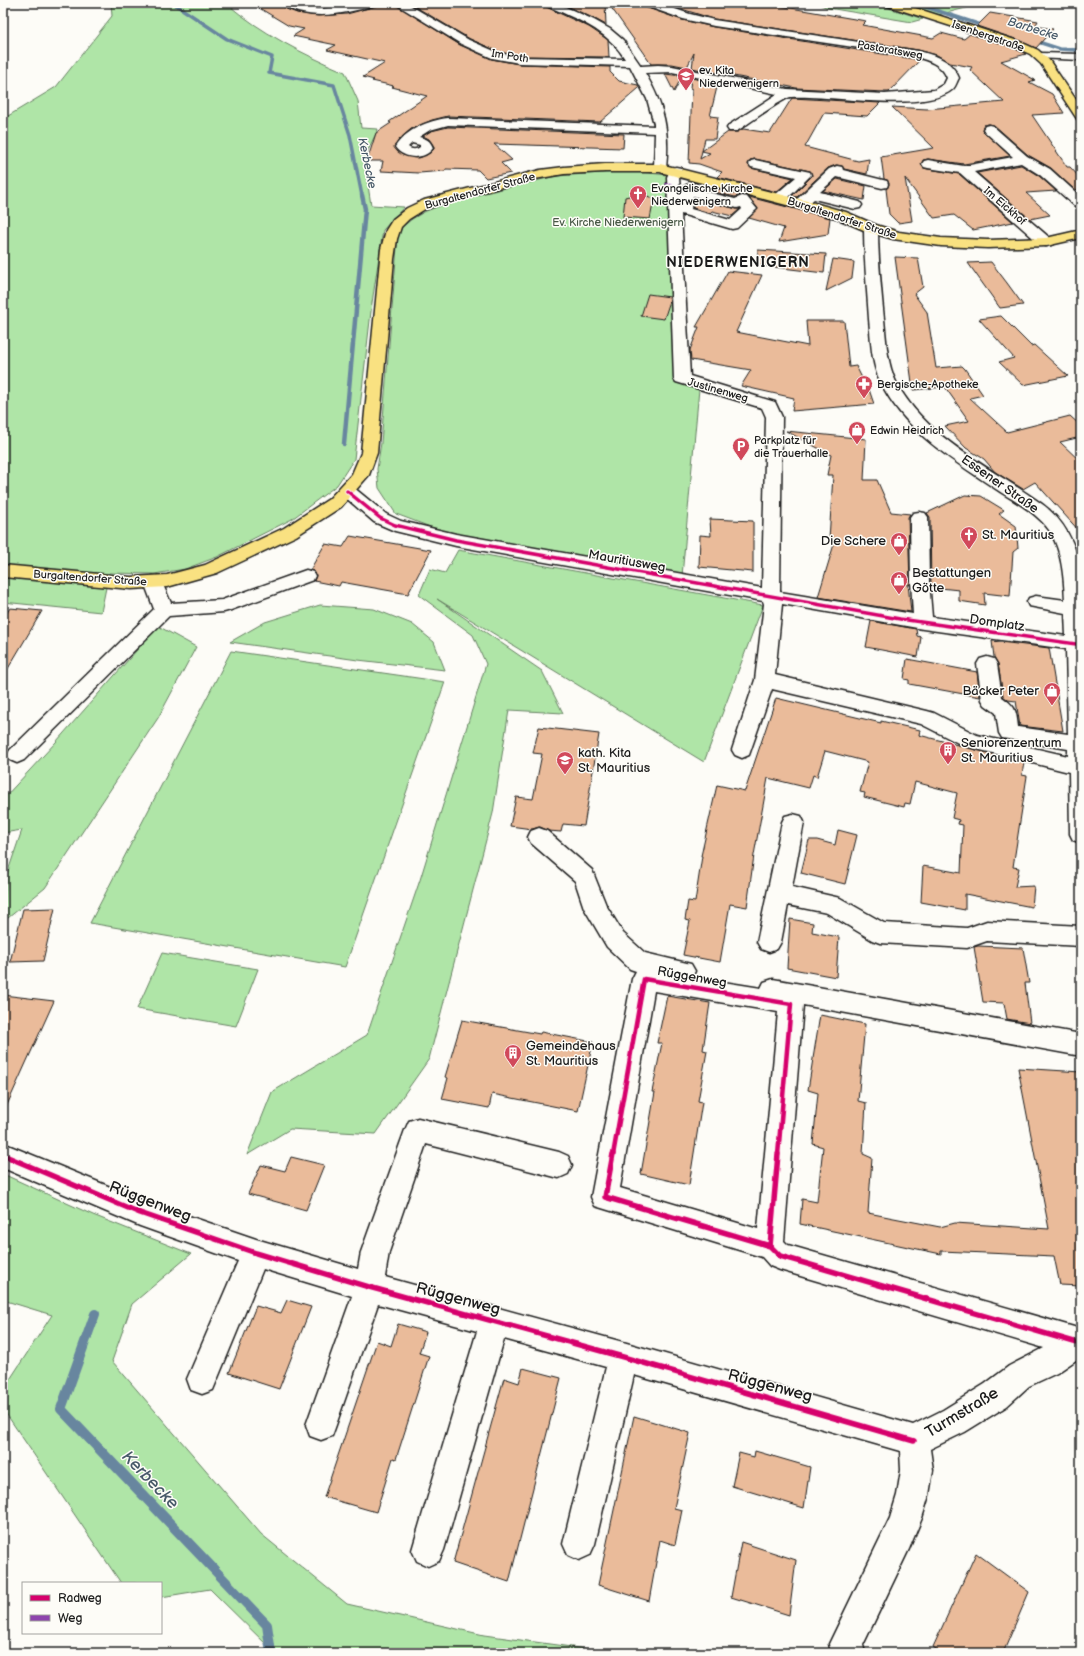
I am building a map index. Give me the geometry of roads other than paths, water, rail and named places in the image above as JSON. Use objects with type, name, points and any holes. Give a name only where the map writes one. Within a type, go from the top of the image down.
[{"type":"main road","name":"Isenbergstraße","points":[[889,3],[1014,44],[1039,56],[1049,68],[1081,116]]},
{"type":"main road","name":"Burgaltendorfer Straße","points":[[3,572],[131,583],[153,582],[183,577],[232,560],[290,532],[319,514],[347,491],[360,475],[368,453],[387,259],[392,231],[398,222],[417,208],[437,200],[514,179],[567,171],[637,167],[660,168],[676,171],[691,184]]},
{"type":"main road","name":"Burgaltendorfer Straße","points":[[747,195],[780,198],[841,215],[871,228],[898,236],[941,242],[988,244],[1046,242],[1081,234]]},
{"type":"street","points":[[287,3],[297,9],[322,13],[372,3]]},
{"type":"street","name":"Im Poth","points":[[399,3],[465,42],[496,56],[519,60],[636,66]]},
{"type":"street","points":[[548,3],[610,34],[620,42],[651,91],[658,110],[661,130],[660,168]]},
{"type":"street","name":"Pastoratsweg","points":[[636,66],[672,69],[787,93],[884,98],[919,96],[944,90],[949,86],[953,78],[950,71],[941,63],[914,53],[708,21],[674,13],[648,3]]},
{"type":"street","points":[[1039,56],[1081,57]]},
{"type":"street","points":[[733,128],[787,93]]},
{"type":"street","points":[[410,138],[423,128],[430,125],[456,121],[661,130]]},
{"type":"street","points":[[989,129],[1023,159],[1045,172],[1081,204]]},
{"type":"street","name":"Im Eickhof","points":[[928,164],[964,170],[1023,159]]},
{"type":"street","points":[[755,164],[805,175],[780,198]]},
{"type":"street","name":"Im Eickhof","points":[[964,170],[1046,242]]},
{"type":"street","name":"Justinenweg","points":[[676,171],[673,177],[682,379],[769,405],[774,417],[771,597]]},
{"type":"street","points":[[800,204],[836,171],[882,184]]},
{"type":"street","points":[[691,184],[737,204],[747,195],[750,209],[732,225],[684,211],[691,184]]},
{"type":"street","points":[[811,194],[855,205]]},
{"type":"street","name":"Essener Straße","points":[[871,228],[871,263],[880,352],[888,381],[899,400],[927,431],[1027,502],[1052,522],[1065,543],[1072,571],[1077,614],[1081,834]]},
{"type":"street","name":"Mauritiusweg","points":[[347,491],[380,518],[395,525],[456,540],[919,622]]},
{"type":"street","points":[[919,517],[919,622]]},
{"type":"street","points":[[17,755],[164,610],[224,606],[306,576]]},
{"type":"street","points":[[153,582],[164,610]]},
{"type":"street","points":[[742,750],[765,680],[773,604],[771,597]]},
{"type":"street","points":[[1036,602],[1077,614]]},
{"type":"street","name":"Domplatz","points":[[919,622],[1077,614]]},
{"type":"street","points":[[987,664],[992,700],[1006,710],[1009,733],[1080,743]]},
{"type":"street","points":[[765,680],[927,718],[971,741],[1080,767]]},
{"type":"street","points":[[769,942],[793,822]]},
{"type":"street","points":[[539,837],[584,876],[596,908],[615,940],[638,962],[761,987],[1081,1045]]},
{"type":"street","points":[[779,894],[832,905],[880,933],[967,938],[987,931],[1081,936]]},
{"type":"street","name":"Rüggenweg","points":[[770,1246],[791,1004],[644,979],[605,1197],[770,1246],[780,1256],[1079,1343]]},
{"type":"street","points":[[321,1425],[369,1287],[375,1252],[418,1130],[559,1165]]},
{"type":"street","name":"Rüggenweg","points":[[3,1155],[140,1213],[256,1253],[369,1287],[623,1356],[879,1429],[914,1441]]},
{"type":"street","points":[[202,1379],[256,1253]]},
{"type":"street","name":"Rüggenweg","points":[[428,1550],[494,1322]]},
{"type":"street","name":"Turmstraße","points":[[848,1653],[846,1644],[898,1538],[906,1518],[917,1470],[914,1441],[954,1421],[996,1395],[1019,1376],[1047,1363],[1079,1343]]},
{"type":"street","points":[[579,1544],[623,1356]]},
{"type":"waterway","name":"Kerbecke","points":[[173,3],[227,39],[272,57],[269,73],[334,85],[350,135],[362,196]]},
{"type":"waterway","name":"Barbecke","points":[[914,3],[987,27]]},
{"type":"waterway","name":"Barbecke","points":[[1032,40],[1060,49],[1078,50]]},
{"type":"waterway","name":"Kerbecke","points":[[344,444],[365,209],[362,195]]},
{"type":"waterway","name":"Kerbecke","points":[[95,1314],[61,1409],[267,1625],[271,1653]]},
{"type":"place","name":"ev. Kita Niederwenigern","points":[[686,91]]},
{"type":"place","name":"Evangelische Kirche Niederwenigern","points":[[638,209]]},
{"type":"place","name":"Bergische-Apotheke","points":[[864,399]]},
{"type":"place","name":"Edwin Heidrich","points":[[857,445]]},
{"type":"place","name":"Parkplatz für die Trauerhalle","points":[[741,461]]},
{"type":"place","name":"St. Mauritius","points":[[969,550]]},
{"type":"place","name":"Die Schere","points":[[899,556]]},
{"type":"place","name":"Bestattungen Götte","points":[[899,595]]},
{"type":"place","name":"Bäcker Peter","points":[[1052,706]]},
{"type":"place","name":"Seniorenzentrum St. Mauritius","points":[[948,765]]},
{"type":"place","name":"kath. Kita St. Mauritius","points":[[565,775]]},
{"type":"place","name":"Gemeindehaus St. Mauritius","points":[[513,1068]]},
{"type":"district","name":"NIEDERWENIGERN","points":[[738,262]]},
{"type":"park label","name":"Ev. Kirche Niederwenigern","points":[[618,222]]}]
